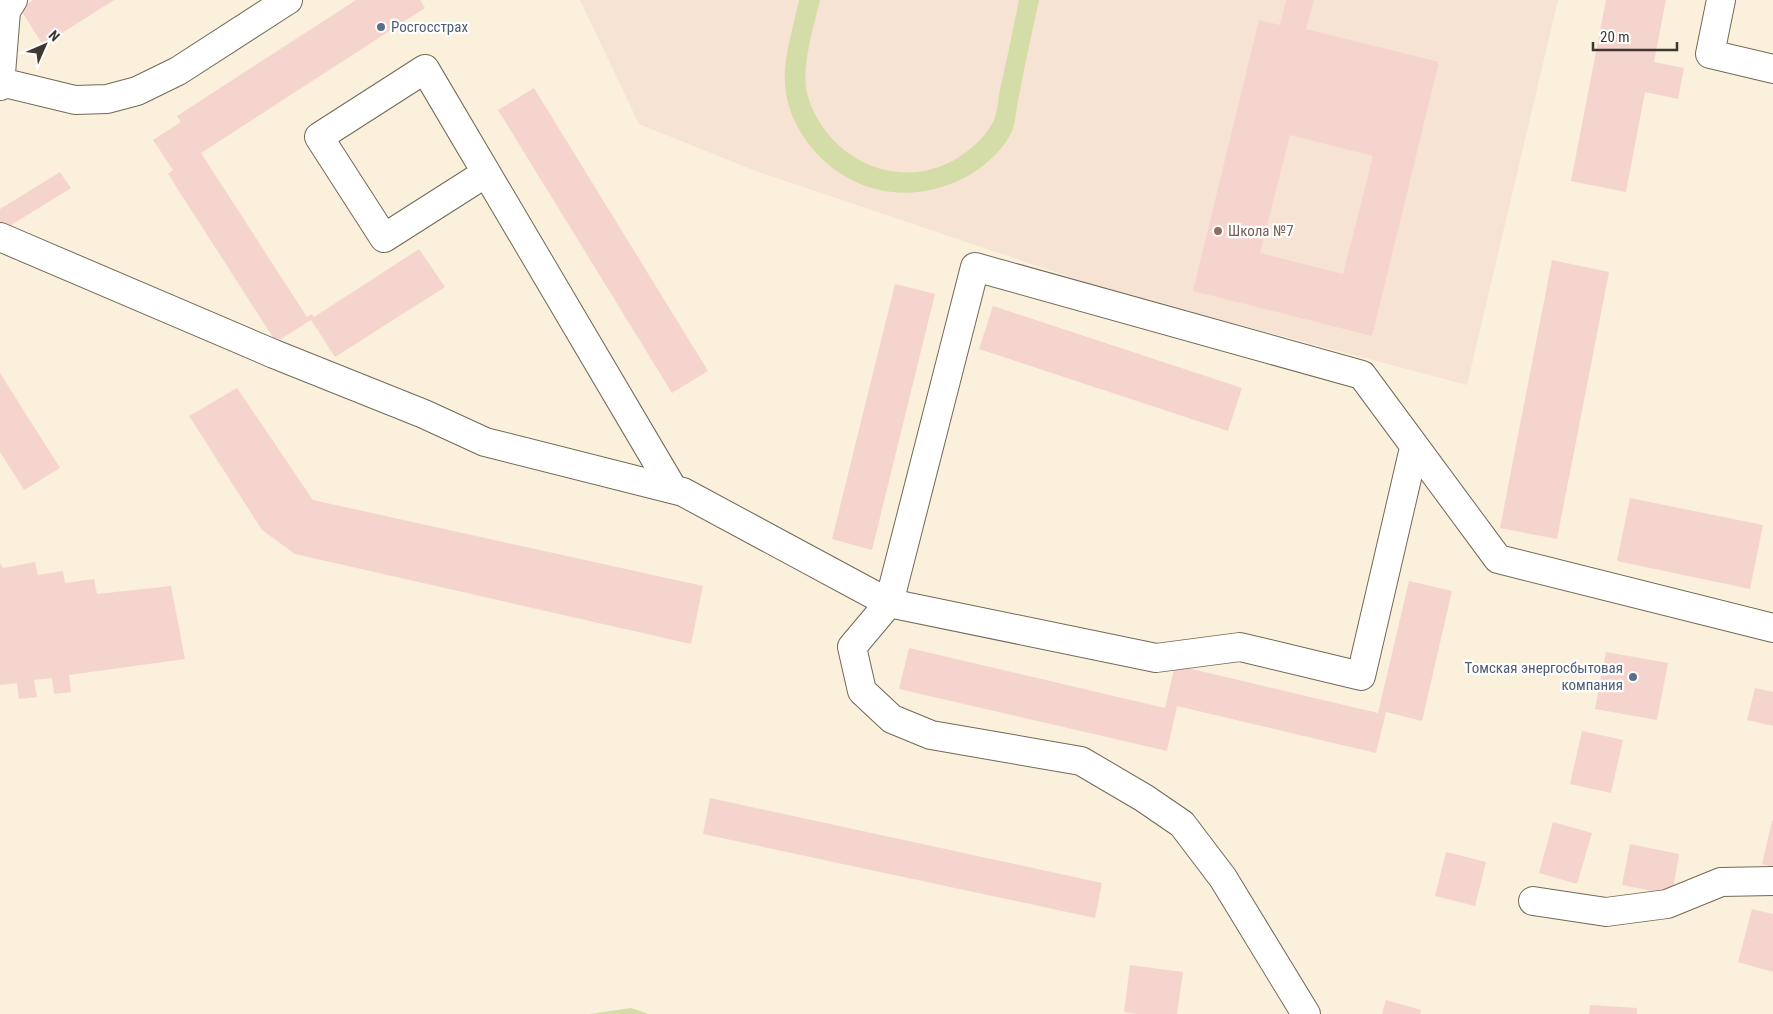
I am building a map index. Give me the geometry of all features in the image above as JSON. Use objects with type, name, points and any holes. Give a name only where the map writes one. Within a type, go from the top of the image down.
[{"type":"lane","points":[[13,0],[6,11],[1,84],[76,100],[107,99],[137,91],[178,71],[288,0]]},
{"type":"lane","points":[[1721,0],[1710,54],[1773,69]]},
{"type":"lane","points":[[486,173],[384,238],[319,137],[425,69],[673,489]]},
{"type":"lane","points":[[0,237],[274,354],[424,414],[485,442],[683,492],[889,604],[1156,658],[1240,647],[1361,676],[1414,448]]},
{"type":"lane","points":[[1306,1014],[1223,878],[1182,824],[1144,798],[1081,761],[930,735],[892,719],[862,691],[852,647],[889,604],[975,267],[1362,375],[1498,560],[1773,628]]},
{"type":"lane","points":[[1533,901],[1606,912],[1667,904],[1721,882],[1773,881]]},
{"type":"shaded area","name":"Школа №7","points":[[580,0],[1558,0],[1467,385],[1109,290],[756,171],[639,124]]},
{"type":"green space","points":[[799,0],[820,0],[809,46],[806,71],[807,93],[816,116],[829,135],[846,151],[865,163],[887,170],[910,172],[933,169],[956,159],[972,148],[986,133],[996,114],[1019,0],[1039,0],[1014,125],[999,151],[988,162],[971,174],[950,184],[929,190],[907,193],[865,186],[846,177],[827,164],[802,135],[787,100],[785,82],[786,58]]},
{"type":"green space","points":[[631,1008],[649,1014],[589,1014]]},
{"type":"building","points":[[33,0],[114,0],[43,45],[20,9]]},
{"type":"building","points":[[356,0],[420,0],[425,8],[201,153],[307,317],[312,314],[314,317],[419,249],[445,287],[335,357],[311,320],[276,342],[168,174],[173,170],[153,140],[181,122],[177,116]]},
{"type":"building","points":[[1286,0],[1314,0],[1306,29],[1439,62],[1372,336],[1193,291],[1259,20],[1280,25]],"holes":[[[1290,135],[1373,156],[1343,274],[1260,253]]]},
{"type":"building","points":[[1606,0],[1666,0],[1654,62],[1684,68],[1678,99],[1645,92],[1626,192],[1571,181]]},
{"type":"building","points":[[534,88],[708,371],[672,393],[498,110]]},
{"type":"building","points":[[60,172],[71,188],[0,232],[0,209]]},
{"type":"building","points":[[1552,260],[1609,272],[1557,539],[1500,528]]},
{"type":"building","points":[[895,284],[935,294],[872,550],[832,539]]},
{"type":"building","points":[[993,306],[1242,388],[1228,431],[979,349]]},
{"type":"building","points":[[0,373],[60,468],[24,490],[0,452]]},
{"type":"building","points":[[237,388],[313,500],[703,586],[691,644],[295,554],[262,530],[189,416]]},
{"type":"building","points":[[1630,498],[1763,525],[1750,589],[1617,561]]},
{"type":"building","points":[[35,562],[38,575],[63,571],[65,583],[94,579],[97,594],[171,586],[185,659],[69,675],[71,692],[54,694],[52,678],[34,680],[37,697],[19,699],[17,683],[0,685],[0,563],[3,568]]},
{"type":"building","points":[[1409,581],[1452,591],[1422,721],[1386,712],[1376,753],[1177,706],[1167,751],[899,689],[909,648],[1165,708],[1175,665],[1378,713]]},
{"type":"building","points":[[1606,652],[1668,663],[1657,720],[1595,709]]},
{"type":"building","points":[[1755,688],[1773,692],[1773,726],[1747,720]]},
{"type":"building","points":[[1582,731],[1623,740],[1611,793],[1570,784]]},
{"type":"building","points":[[710,798],[1102,883],[1095,918],[703,834]]},
{"type":"building","points":[[1773,821],[1773,867],[1762,864]]},
{"type":"building","points":[[1553,822],[1592,833],[1577,884],[1539,873]]},
{"type":"building","points":[[1630,844],[1679,854],[1672,895],[1622,885]]},
{"type":"building","points":[[1446,852],[1486,862],[1475,906],[1435,896]]},
{"type":"building","points":[[1752,909],[1773,914],[1773,972],[1738,962]]},
{"type":"building","points":[[1130,965],[1183,972],[1177,1014],[1136,1014],[1124,1012]]},
{"type":"building","points":[[1386,1000],[1421,1010],[1420,1014],[1382,1014]]},
{"type":"building","points":[[1590,1005],[1637,1008],[1637,1014],[1589,1014]]},
{"type":"place","name":"Росгосстрах","points":[[381,27]]},
{"type":"place","name":"Школа №7","points":[[1218,231]]},
{"type":"place","name":"Томская энергосбытовая компания","points":[[1633,677]]}]
